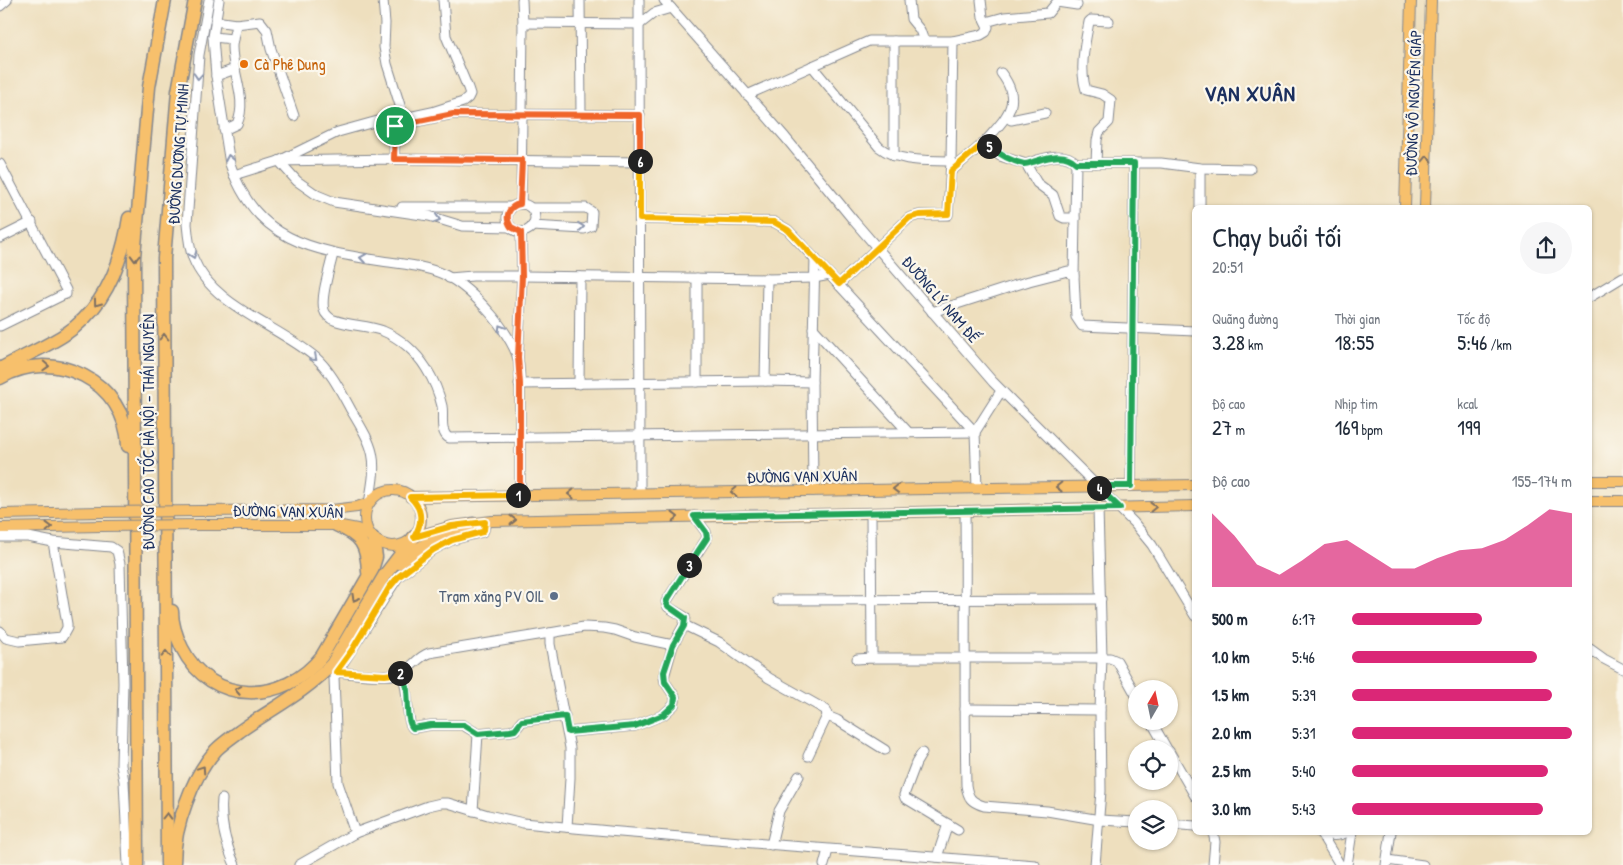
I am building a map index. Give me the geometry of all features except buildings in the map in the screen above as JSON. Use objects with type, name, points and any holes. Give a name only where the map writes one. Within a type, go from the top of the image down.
[{"type":"highway","name":"ĐƯỜNG CAO TỐC HÀ NỘI - THÁI NGUYÊN","points":[[137,865],[134,257],[149,88],[165,0]]},
{"type":"highway","name":"ĐƯỜNG CAO TỐC HÀ NỘI - THÁI NGUYÊN","points":[[167,865],[163,386],[164,258],[178,91],[195,0]]},
{"type":"highway","points":[[0,368],[47,345],[81,322],[96,305],[107,288],[126,239],[136,160],[149,88]]},
{"type":"highway","points":[[0,378],[18,370],[38,366],[52,366],[78,372],[102,388],[111,399],[122,419],[128,441],[131,736],[138,779]]},
{"type":"highway","points":[[163,386],[172,505],[172,616],[174,631],[185,654],[198,670],[209,679],[221,685],[248,692],[262,692],[293,682],[312,669],[322,656],[368,576],[376,556],[373,538]]},
{"type":"highway","points":[[384,576],[404,558],[423,546],[442,536],[479,523]]},
{"type":"highway","points":[[336,524],[352,532],[360,539],[367,558],[368,576]]},
{"type":"highway","points":[[174,865],[178,830],[183,811],[196,779],[207,762],[217,749],[230,738],[322,675],[332,664],[384,576],[414,537]]},
{"type":"main road","name":"ĐƯỜNG VÕ NGUYÊN GIÁP","points":[[1406,205],[1411,0]]},
{"type":"main road","name":"ĐƯỜNG VÕ NGUYÊN GIÁP","points":[[1425,205],[1431,0]]},
{"type":"main road","points":[[1592,481],[1623,481]]},
{"type":"main road","name":"ĐƯỜNG VẠN XUÂN","points":[[410,497],[1192,485]]},
{"type":"main road","points":[[394,490],[403,492],[410,497],[417,504],[421,521],[419,530],[414,537],[407,543],[398,546],[389,546],[373,538],[367,530],[365,521],[369,503],[384,491],[394,490]]},
{"type":"main road","points":[[1592,501],[1623,501]]},
{"type":"main road","name":"ĐƯỜNG VẠN XUÂN","points":[[0,514],[332,510],[357,507],[369,503]]},
{"type":"main road","points":[[414,537],[452,526],[557,519],[1192,506]]},
{"type":"main road","name":"ĐƯỜNG VẠN XUÂN","points":[[0,528],[336,524],[357,529],[373,538]]},
{"type":"street","points":[[0,6],[7,0]]},
{"type":"street","name":"ĐƯỜNG DƯƠNG TỰ MINH","points":[[208,0],[199,55],[188,216],[188,240],[193,259],[206,280],[218,293],[316,358],[331,376],[370,441],[374,458],[374,474],[369,503]]},
{"type":"street","points":[[219,0],[213,37],[216,76],[224,130],[230,164],[249,202],[277,230],[293,240],[313,248],[333,254],[417,266],[449,278],[466,289],[496,320],[518,357]]},
{"type":"street","points":[[383,0],[386,64],[398,121],[394,159]]},
{"type":"street","points":[[398,121],[463,102],[470,94],[446,36],[443,0]]},
{"type":"street","points":[[511,227],[508,215],[516,205],[522,160],[522,0]]},
{"type":"street","points":[[580,0],[581,115]]},
{"type":"street","points":[[639,0],[640,493]]},
{"type":"street","name":"ĐƯỜNG LÝ NAM ĐẾ","points":[[664,0],[785,137],[878,249],[1001,390],[1120,508],[1152,545],[1192,611]]},
{"type":"street","points":[[909,0],[912,19],[924,41]]},
{"type":"street","points":[[747,95],[869,41],[953,41],[981,35],[987,30],[981,0]]},
{"type":"street","points":[[986,22],[1004,17],[1048,14],[1057,2],[1066,1],[1077,5]]},
{"type":"street","points":[[523,23],[640,24],[654,13],[671,8]]},
{"type":"street","points":[[1096,163],[1097,140],[1099,132],[1109,122],[1111,100],[1102,94],[1086,90],[1083,73],[1085,50],[1089,22],[1091,20],[1109,21]]},
{"type":"street","points":[[215,21],[236,24],[260,21],[267,30],[271,49],[294,116]]},
{"type":"street","points":[[224,130],[237,124],[240,118],[241,104],[235,69],[233,39],[236,24]]},
{"type":"street","points":[[213,37],[233,39]]},
{"type":"street","points":[[894,41],[894,156]]},
{"type":"street","points":[[839,284],[914,216],[948,214],[951,171],[953,41]]},
{"type":"street","points":[[812,66],[879,147],[894,156],[908,159],[951,161]]},
{"type":"street","points":[[216,76],[235,69]]},
{"type":"street","points":[[1001,74],[1011,87],[1013,100],[1007,121]]},
{"type":"street","points":[[951,171],[1007,121],[1045,113]]},
{"type":"street","points":[[234,175],[278,161],[338,132],[385,119],[398,121],[453,114],[640,115]]},
{"type":"street","points":[[984,143],[1000,156],[1026,164],[1066,156],[1072,158],[1076,163],[1074,276],[1076,317],[1079,324],[1086,326],[1192,331]]},
{"type":"street","points":[[278,161],[394,159],[640,162]]},
{"type":"street","points":[[278,161],[298,181],[317,195],[334,202],[429,216],[462,226],[511,227],[521,232]]},
{"type":"street","points":[[1076,163],[1161,163],[1200,168],[1250,169]]},
{"type":"street","points":[[1131,486],[1134,163]]},
{"type":"street","points":[[0,164],[32,222],[66,292],[0,326]]},
{"type":"street","points":[[1026,164],[1037,183],[1053,195],[1060,217],[1075,218]]},
{"type":"street","points":[[1200,168],[1200,205]]},
{"type":"street","points":[[372,207],[516,205],[532,208],[586,208],[592,212],[591,226],[584,229],[532,226],[521,232]]},
{"type":"street","points":[[532,208],[535,215],[532,226]]},
{"type":"street","points":[[640,219],[774,222],[788,230],[975,432]]},
{"type":"street","points":[[0,238],[32,222]]},
{"type":"street","points":[[520,495],[520,384],[518,357],[522,276],[521,232]]},
{"type":"street","points":[[333,254],[323,303],[325,312],[333,320],[384,331],[401,341],[413,352],[432,378],[442,407],[443,432],[449,438],[975,432]]},
{"type":"street","points":[[812,491],[811,434],[815,258]]},
{"type":"street","points":[[932,312],[1029,281],[1068,271],[1074,276]]},
{"type":"street","points":[[449,278],[522,276],[767,279],[814,278],[830,274]]},
{"type":"street","points":[[579,384],[580,277]]},
{"type":"street","points":[[1592,296],[1623,277]]},
{"type":"street","points":[[697,278],[698,382]]},
{"type":"street","points":[[765,381],[767,279]]},
{"type":"street","points":[[813,328],[909,433]]},
{"type":"street","points":[[520,384],[812,382]]},
{"type":"street","points":[[977,488],[975,432],[1001,390]]},
{"type":"street","points":[[1095,865],[1101,791],[1100,710],[1102,658],[1098,508]]},
{"type":"street","points":[[964,511],[966,785],[970,800],[975,804],[984,806],[1128,822]]},
{"type":"street","points":[[871,513],[872,658]]},
{"type":"street","points":[[568,732],[635,726],[663,715],[674,705],[675,697],[665,682],[664,677],[673,645],[684,626],[685,618],[668,606],[666,602],[707,538],[706,532],[694,516]]},
{"type":"street","points":[[355,833],[337,777],[334,677],[336,672],[352,650],[389,588],[398,577],[433,550],[452,540],[482,532],[484,530],[479,523]]},
{"type":"street","points":[[0,537],[28,537],[53,542],[111,547],[116,551],[120,564],[123,683],[122,765],[128,865]]},
{"type":"street","points":[[0,631],[6,638],[19,641],[62,636],[65,634],[67,624],[53,542]]},
{"type":"street","points":[[777,600],[1101,598]]},
{"type":"street","points":[[684,626],[733,651],[770,678],[824,708],[827,716],[808,756]]},
{"type":"street","points":[[336,672],[385,675],[401,673],[418,658],[429,653],[584,627],[615,630],[635,637],[673,645]]},
{"type":"street","points":[[550,633],[550,644],[570,748],[570,778],[566,826]]},
{"type":"street","points":[[1592,650],[1623,669]]},
{"type":"street","points":[[857,659],[1110,658],[1116,661],[1128,681]]},
{"type":"street","points":[[401,673],[404,678],[411,726],[417,728],[431,725],[464,725],[478,734],[515,730],[522,721],[565,716]]},
{"type":"street","points":[[965,709],[1100,710]]},
{"type":"street","points":[[827,716],[837,720],[885,750]]},
{"type":"street","points":[[473,810],[478,734]]},
{"type":"street","points":[[922,753],[916,763],[904,795],[906,799],[958,830]]},
{"type":"street","points":[[1178,767],[1192,791]]},
{"type":"street","points":[[771,844],[778,811],[799,776]]},
{"type":"street","points":[[222,799],[225,834],[229,852],[235,865]]},
{"type":"street","points":[[299,865],[355,833],[441,803],[448,803],[523,823],[828,850],[937,857],[959,862],[1035,865]]},
{"type":"street","points":[[937,857],[948,824]]},
{"type":"street","points":[[1178,825],[1192,826]]},
{"type":"street","points":[[1213,865],[1216,842],[1214,835]]},
{"type":"street","points":[[1321,835],[1337,864]]},
{"type":"street","points":[[1327,835],[1341,835]]},
{"type":"street","points":[[1347,865],[1352,835]]},
{"type":"street","points":[[1391,835],[1387,862],[1423,865]]},
{"type":"street","points":[[824,865],[828,850]]},
{"type":"place","name":"Cà Phê Dung","points":[[244,64]]},
{"type":"place","name":"Trạm xăng PV OIL","points":[[554,596]]},
{"type":"district","name":"VẠN XUÂN","points":[[1250,93]]},
{"type":"route","points":[[453,114],[640,115],[640,219],[774,222],[788,230],[839,284],[909,218],[919,215],[948,214],[951,171],[984,143],[1000,156],[1026,164],[1066,156],[1072,158],[1076,163],[1134,163],[1131,486],[1096,486],[1120,508],[694,516],[706,532],[707,538],[666,602],[668,606],[684,616],[685,620],[684,626],[673,645],[664,672],[665,682],[675,697],[675,701],[674,705],[663,715],[635,726],[595,728],[568,732],[565,716],[522,721],[515,730],[478,734],[464,725],[431,725],[413,728],[410,724],[404,678],[401,673],[385,675],[336,672],[352,650],[389,588],[398,577],[411,565],[433,550],[452,540],[477,534],[484,530],[485,522],[452,526],[414,537],[419,530],[421,521],[417,504],[410,497],[520,495],[520,384],[518,357],[522,276],[521,232],[511,227],[508,215],[514,205],[520,204],[522,160],[394,159],[395,126],[453,114]]}]
